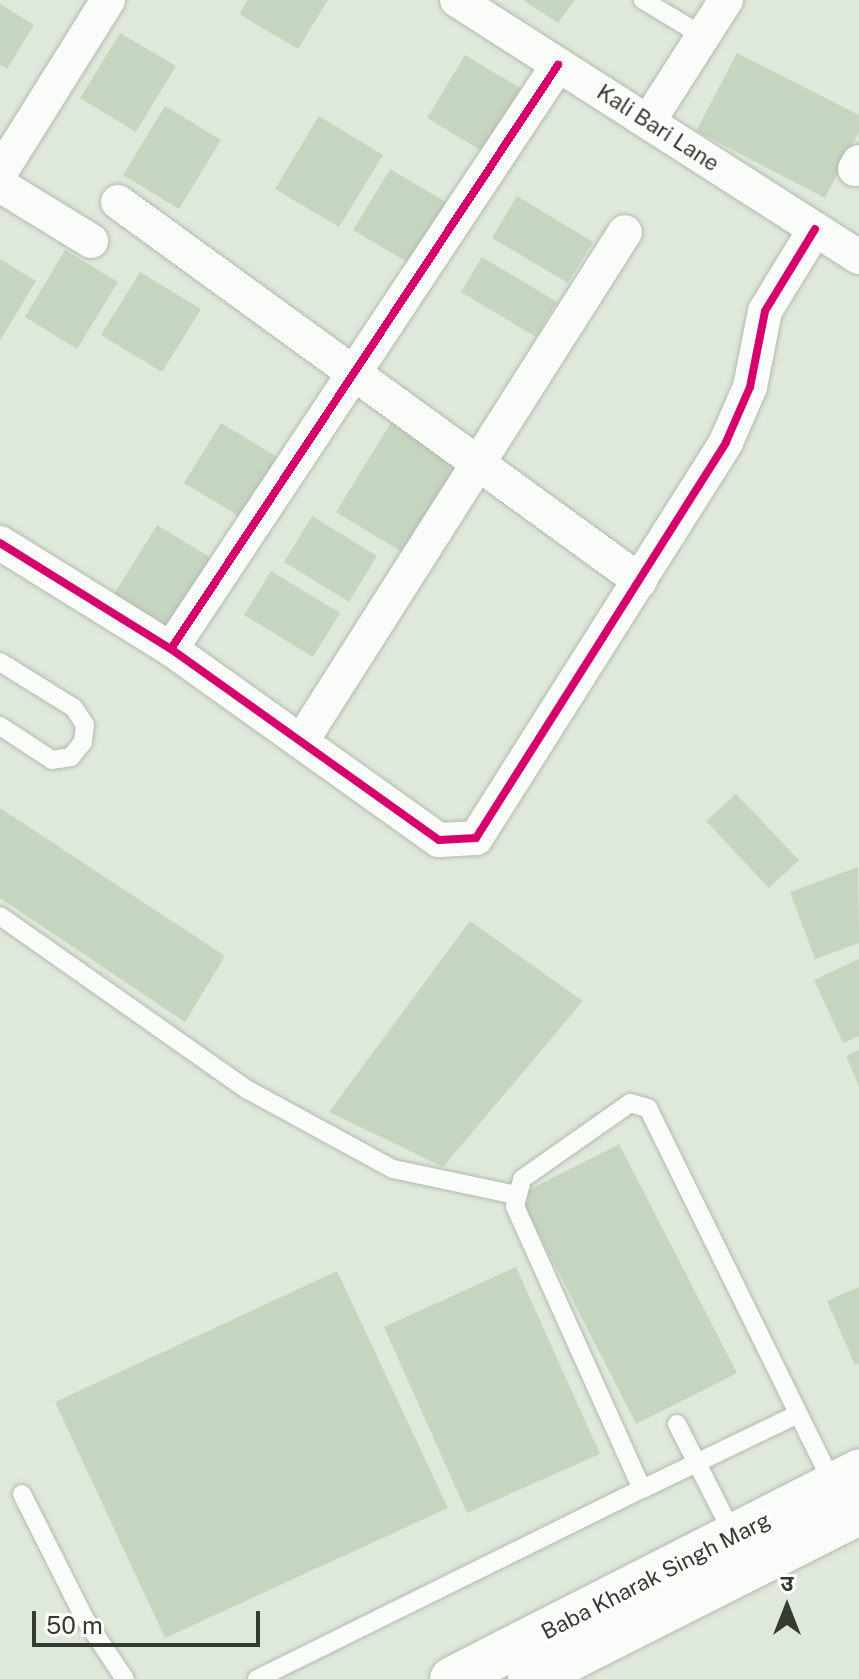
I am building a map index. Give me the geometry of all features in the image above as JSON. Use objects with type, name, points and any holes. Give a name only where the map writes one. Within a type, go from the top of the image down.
[{"type":"main road","name":"Baba Kharak Singh Marg","points":[[452,1679],[734,1536],[850,1497]]},
{"type":"main road","name":"Baba Kharak Singh Marg","points":[[559,1673],[850,1497]]},
{"type":"street","points":[[0,173],[108,0]]},
{"type":"street","name":"Kali Bari Lane","points":[[457,0],[859,257]]},
{"type":"street","points":[[648,122],[726,0]]},
{"type":"street","points":[[171,649],[558,65]]},
{"type":"street","points":[[0,185],[91,241]]},
{"type":"street","points":[[118,202],[640,581]]},
{"type":"street","points":[[0,543],[171,649],[439,840],[476,838],[726,442],[750,387],[765,311],[815,229]]},
{"type":"street","points":[[301,742],[625,232]]},
{"type":"lane","points":[[643,0],[703,36]]},
{"type":"lane","points":[[0,662],[74,708],[85,725],[83,742],[71,757],[52,760],[0,726]]},
{"type":"lane","points":[[0,916],[248,1090],[393,1169],[516,1195]]},
{"type":"lane","points":[[642,1489],[515,1206],[522,1179],[630,1103],[648,1108],[796,1415],[850,1497]]},
{"type":"lane","points":[[257,1679],[796,1415]]},
{"type":"lane","points":[[677,1424],[734,1536]]},
{"type":"lane","points":[[22,1494],[85,1619],[125,1679]]},
{"type":"building","points":[[248,0],[328,0],[298,49],[239,14]]},
{"type":"building","points":[[523,0],[575,0],[558,23]]},
{"type":"building","points":[[0,4],[34,25],[7,69],[0,64]]},
{"type":"building","points":[[120,33],[176,66],[136,132],[80,98]]},
{"type":"building","points":[[737,53],[859,115],[859,132],[825,198],[696,131]]},
{"type":"building","points":[[465,55],[530,94],[492,157],[427,118]]},
{"type":"building","points":[[165,106],[221,140],[179,209],[123,175]]},
{"type":"building","points":[[319,116],[383,155],[339,227],[275,189]]},
{"type":"building","points":[[390,169],[449,204],[412,265],[353,230]]},
{"type":"building","points":[[517,196],[593,242],[568,283],[492,238]]},
{"type":"building","points":[[65,250],[118,282],[77,349],[25,317]]},
{"type":"building","points":[[482,257],[557,302],[536,337],[461,292]]},
{"type":"building","points":[[0,259],[36,281],[0,341]]},
{"type":"building","points":[[140,272],[201,309],[162,372],[101,335]]},
{"type":"building","points":[[395,416],[464,457],[405,554],[336,512]]},
{"type":"building","points":[[221,423],[289,464],[252,524],[184,483]]},
{"type":"building","points":[[312,516],[377,556],[349,602],[284,562]]},
{"type":"building","points":[[157,525],[215,560],[170,634],[111,599]]},
{"type":"building","points":[[271,571],[340,613],[313,657],[244,615]]},
{"type":"building","points":[[736,794],[799,860],[769,888],[706,821]]},
{"type":"building","points":[[0,808],[225,956],[185,1022],[0,898]]},
{"type":"building","points":[[858,867],[859,943],[815,959],[790,892]]},
{"type":"building","points":[[470,921],[583,1001],[443,1167],[329,1112]]},
{"type":"building","points":[[859,959],[859,1036],[843,1043],[814,980]]},
{"type":"building","points":[[859,1050],[859,1086],[846,1056]]},
{"type":"building","points":[[619,1144],[737,1373],[636,1424],[519,1195]]},
{"type":"building","points":[[516,1267],[600,1454],[467,1513],[384,1327]]},
{"type":"building","points":[[337,1271],[448,1508],[165,1638],[55,1402]]},
{"type":"building","points":[[859,1287],[859,1363],[855,1365],[827,1301]]},
{"type":"cycle path","points":[[171,649],[558,65]]},
{"type":"cycle path","points":[[0,543],[171,649],[439,840],[476,838],[726,442],[750,387],[765,311],[815,229]]}]
